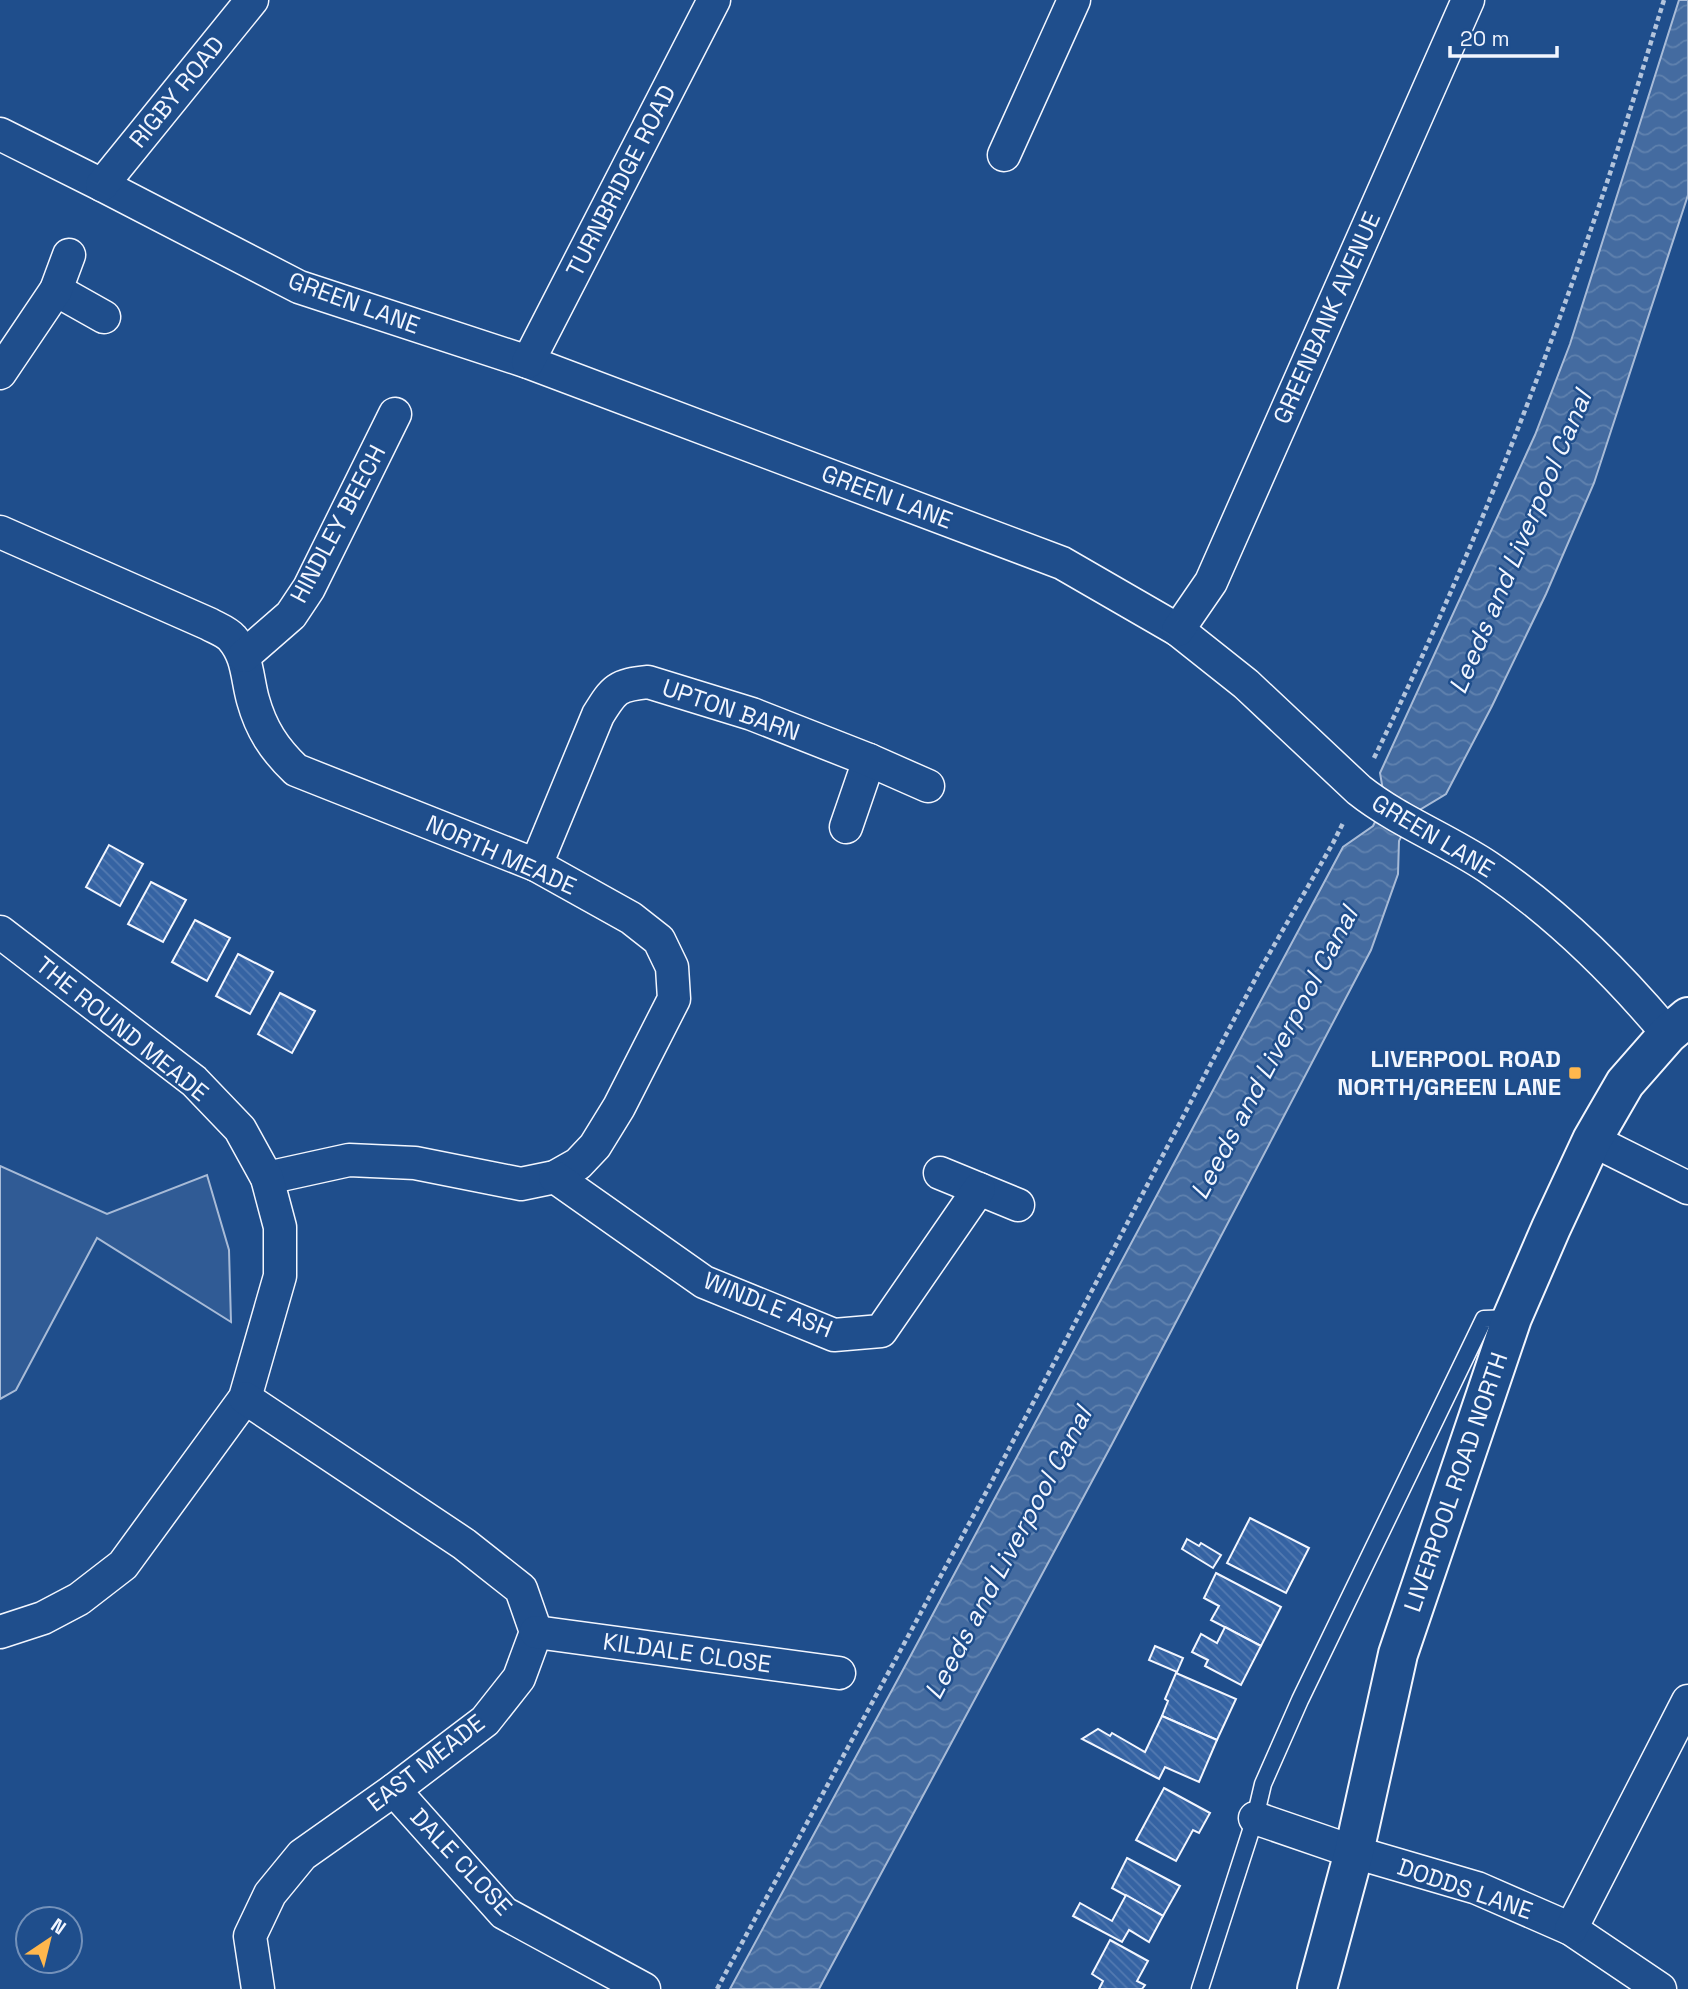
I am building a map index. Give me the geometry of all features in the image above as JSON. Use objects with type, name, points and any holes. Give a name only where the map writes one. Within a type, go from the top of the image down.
[{"type":"main road","name":"LIVERPOOL ROAD NORTH","points":[[1317,1989],[1354,1852],[1398,1654],[1512,1318],[1550,1228],[1592,1140],[1625,1083],[1678,1026]]},
{"type":"street","name":"RIGBY ROAD","points":[[102,185],[252,0]]},
{"type":"street","name":"TURNBRIDGE ROAD","points":[[528,362],[714,0]]},
{"type":"street","points":[[1004,155],[1074,0]]},
{"type":"street","name":"GREENBANK AVENUE","points":[[1178,630],[1211,582],[1468,0]]},
{"type":"street","name":"GREEN LANE","points":[[0,134],[299,286],[528,362],[1062,563],[1178,630],[1246,684],[1359,790],[1363,807],[1440,838],[1488,867],[1556,919],[1646,1008],[1678,1026]]},
{"type":"street","points":[[0,373],[56,290],[69,255]]},
{"type":"street","points":[[56,290],[104,317]]},
{"type":"street","name":"HINDLEY BEECH","points":[[244,656],[290,615],[309,588],[395,414]]},
{"type":"street","name":"NORTH MEADE","points":[[0,532],[231,636],[244,656],[254,701],[265,731],[279,754],[296,770],[536,865],[631,918],[659,940],[672,967],[674,999],[619,1107],[595,1146],[578,1164],[555,1177],[521,1184],[415,1163],[349,1160],[267,1178]]},
{"type":"street","name":"UPTON BARN","points":[[536,865],[598,715],[612,692],[631,684],[648,682],[752,714],[928,786]]},
{"type":"street","points":[[846,827],[869,760]]},
{"type":"street","name":"THE ROUND MEADE","points":[[0,932],[194,1081],[240,1129],[267,1178],[280,1227],[280,1276],[245,1398],[123,1565],[79,1600],[43,1618],[0,1632]]},
{"type":"street","points":[[1592,1140],[1688,1188]]},
{"type":"street","points":[[940,1173],[1018,1205]]},
{"type":"street","name":"WINDLE ASH","points":[[555,1177],[704,1282],[834,1335],[881,1331],[979,1189]]},
{"type":"street","points":[[245,1398],[464,1544],[512,1581],[521,1589],[536,1632]]},
{"type":"street","name":"KILDALE CLOSE","points":[[536,1632],[839,1673]]},
{"type":"street","name":"EAST MEADE","points":[[258,1989],[250,1936],[270,1895],[302,1855],[485,1721],[519,1678],[536,1632]]},
{"type":"street","points":[[1571,1929],[1688,1701]]},
{"type":"street","name":"DALE CLOSE","points":[[394,1790],[503,1913],[644,1989]]},
{"type":"street","name":"DODDS LANE","points":[[1255,1818],[1354,1852],[1477,1888],[1571,1929],[1660,1989]]},
{"type":"lane","points":[[1200,1989],[1255,1818],[1263,1784],[1300,1700],[1484,1320],[1512,1318]]},
{"type":"path","points":[[1369,770],[1475,534],[1549,347],[1601,201],[1664,0]]},
{"type":"path","points":[[717,1989],[990,1485],[1261,968],[1333,844],[1363,807]]},
{"type":"shaded area","points":[[0,1166],[107,1214],[207,1175],[229,1250],[231,1322],[97,1238],[16,1390],[0,1399]]},
{"type":"water","name":"Leeds and Liverpool Canal","points":[[1679,0],[1688,0],[1688,195],[1594,483],[1546,594],[1446,794],[1413,814],[1399,841],[1398,874],[1371,950],[1112,1444],[819,1989],[730,1989],[1343,847],[1373,826],[1385,802],[1380,773],[1535,435],[1570,344]]},
{"type":"building","points":[[109,845],[143,864],[120,906],[86,887]]},
{"type":"building","points":[[151,882],[186,900],[163,942],[128,924]]},
{"type":"building","points":[[195,920],[230,938],[207,981],[172,962]]},
{"type":"building","points":[[238,954],[273,972],[250,1014],[216,996]]},
{"type":"building","points":[[280,993],[315,1011],[292,1053],[258,1034]]},
{"type":"building","points":[[1250,1518],[1309,1548],[1286,1593],[1227,1563]]},
{"type":"building","points":[[1187,1539],[1199,1546],[1201,1543],[1221,1555],[1213,1568],[1182,1549]]},
{"type":"building","points":[[1216,1573],[1281,1607],[1261,1646],[1211,1620],[1219,1606],[1204,1598]]},
{"type":"building","points":[[1225,1627],[1261,1646],[1241,1685],[1205,1666],[1208,1660],[1192,1652],[1201,1634],[1217,1643]]},
{"type":"building","points":[[1155,1646],[1183,1658],[1177,1672],[1149,1660]]},
{"type":"building","points":[[1176,1673],[1236,1699],[1217,1740],[1162,1716],[1168,1701],[1165,1699]]},
{"type":"building","points":[[1162,1716],[1217,1740],[1199,1782],[1165,1767],[1159,1779],[1082,1739],[1098,1729],[1110,1736],[1112,1733],[1145,1752]]},
{"type":"building","points":[[1164,1788],[1210,1813],[1199,1833],[1193,1830],[1176,1861],[1136,1840]]},
{"type":"building","points":[[1127,1858],[1180,1886],[1163,1916],[1112,1888]]},
{"type":"building","points":[[1126,1895],[1163,1916],[1149,1942],[1129,1930],[1122,1942],[1073,1916],[1080,1903],[1112,1921]]},
{"type":"building","points":[[1110,1940],[1148,1961],[1137,1981],[1145,1985],[1142,1989],[1099,1989],[1103,1981],[1092,1974]]},
{"type":"place","name":"LIVERPOOL ROAD NORTH/GREEN LANE","points":[[1575,1073]]}]
